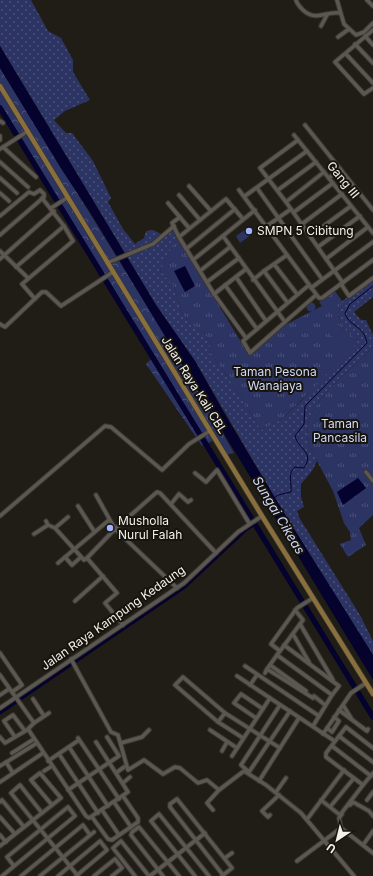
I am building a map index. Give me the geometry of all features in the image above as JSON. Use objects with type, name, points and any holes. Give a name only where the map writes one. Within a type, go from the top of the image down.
[{"type":"main road","name":"Jalan Raya Kali CBL","points":[[0,86],[112,272],[312,598],[373,694]]},
{"type":"street","points":[[296,0],[301,8],[309,14],[317,17],[331,13],[340,13]]},
{"type":"street","points":[[336,0],[344,24],[358,36],[373,24]]},
{"type":"street","points":[[367,0],[373,6]]},
{"type":"street","points":[[321,26],[327,15]]},
{"type":"street","points":[[338,37],[348,29]]},
{"type":"street","points":[[373,30],[355,44],[335,63],[364,94],[373,88]]},
{"type":"street","points":[[365,36],[373,45]]},
{"type":"street","points":[[355,44],[373,63]]},
{"type":"street","points":[[346,54],[373,83]]},
{"type":"street","points":[[304,125],[373,210]]},
{"type":"street","points":[[28,131],[1,148],[36,177]]},
{"type":"street","name":"Gang III","points":[[294,136],[373,233]]},
{"type":"street","points":[[298,140],[261,167],[335,270],[349,296],[373,278]]},
{"type":"street","points":[[245,196],[307,151]]},
{"type":"street","points":[[0,162],[28,187]]},
{"type":"street","points":[[278,190],[316,162]]},
{"type":"street","points":[[329,178],[340,169]]},
{"type":"street","points":[[286,202],[324,172]]},
{"type":"street","points":[[0,178],[17,193]]},
{"type":"street","points":[[294,212],[333,183]]},
{"type":"street","points":[[188,186],[211,211]]},
{"type":"street","points":[[257,188],[322,279]]},
{"type":"street","points":[[239,190],[245,196],[316,296],[319,298],[322,298],[373,260]]},
{"type":"street","points":[[0,216],[29,192],[34,194],[40,191],[44,196],[42,198],[54,212],[72,239],[72,242],[22,284],[35,299]]},
{"type":"street","points":[[0,193],[9,201]]},
{"type":"street","points":[[302,224],[342,194]]},
{"type":"street","points":[[179,195],[200,220]]},
{"type":"street","points":[[0,235],[42,198]]},
{"type":"street","points":[[51,208],[67,198]]},
{"type":"street","points":[[179,237],[226,199],[243,219]]},
{"type":"street","points":[[168,203],[189,228]]},
{"type":"street","points":[[310,236],[351,206]]},
{"type":"street","points":[[186,249],[235,209]]},
{"type":"street","points":[[267,226],[291,209]]},
{"type":"street","points":[[193,260],[255,210]]},
{"type":"street","points":[[0,259],[54,212]]},
{"type":"street","points":[[318,247],[360,216]]},
{"type":"street","points":[[180,217],[172,223],[179,237],[214,294],[246,338]]},
{"type":"street","points":[[16,267],[64,226]]},
{"type":"street","points":[[107,263],[153,244],[174,226]]},
{"type":"street","points":[[326,259],[368,227]]},
{"type":"street","points":[[223,236],[284,322]]},
{"type":"street","points":[[316,296],[284,322],[250,353],[243,341],[246,338],[297,294],[322,279],[373,242]]},
{"type":"street","points":[[200,271],[230,247]]},
{"type":"street","points":[[0,251],[28,278]]},
{"type":"street","points":[[253,280],[288,255]]},
{"type":"street","points":[[207,282],[238,258]]},
{"type":"street","points":[[274,264],[297,294]]},
{"type":"street","points":[[214,294],[246,269]]},
{"type":"street","points":[[264,271],[288,302]]},
{"type":"street","points":[[0,324],[5,327],[44,292],[62,306],[112,272]]},
{"type":"street","points":[[236,277],[266,320]]},
{"type":"street","points":[[225,285],[257,329]]},
{"type":"street","points":[[0,516],[106,426],[111,427],[162,470],[189,444],[210,431]]},
{"type":"street","points":[[195,473],[206,482],[217,470],[250,522]]},
{"type":"street","points":[[366,472],[373,481]]},
{"type":"street","points":[[46,521],[48,525],[55,528],[84,560],[115,528],[156,493],[160,493],[216,553]]},
{"type":"street","points":[[171,504],[179,494],[188,502],[191,500]]},
{"type":"street","points":[[96,495],[109,520],[115,528],[177,588]]},
{"type":"street","points":[[78,506],[94,531]]},
{"type":"street","name":"Jalan Raya Kampung Kedaung","points":[[0,708],[18,699],[123,624],[177,588],[193,576],[250,522],[262,516]]},
{"type":"street","points":[[55,528],[68,517]]},
{"type":"street","points":[[58,563],[94,531],[109,520]]},
{"type":"street","points":[[34,534],[48,525]]},
{"type":"street","points":[[65,557],[72,565],[81,557]]},
{"type":"street","points":[[87,558],[117,593],[105,603],[123,624]]},
{"type":"street","points":[[76,601],[103,576]]},
{"type":"street","points":[[280,651],[271,644],[295,610],[312,598]]},
{"type":"street","points":[[295,610],[303,620],[266,671],[313,698],[314,696]]},
{"type":"street","points":[[300,624],[334,682]]},
{"type":"street","points":[[292,634],[311,665]]},
{"type":"street","points":[[284,646],[339,686],[325,705],[324,710],[313,726]]},
{"type":"street","points":[[0,653],[22,685],[0,696]]},
{"type":"street","points":[[277,655],[332,695]]},
{"type":"street","points":[[72,660],[111,732],[118,734],[128,770],[144,760],[163,774],[175,768],[180,768],[198,783],[207,780],[219,790]]},
{"type":"street","points":[[270,665],[325,705]]},
{"type":"street","points":[[245,666],[319,716]]},
{"type":"street","points":[[0,675],[34,723]]},
{"type":"street","points":[[250,685],[257,675]]},
{"type":"street","points":[[237,676],[333,740]]},
{"type":"street","points":[[243,738],[218,722],[175,685],[183,677],[225,713],[280,748]]},
{"type":"street","points":[[323,734],[351,693],[366,682]]},
{"type":"street","points":[[256,718],[234,703],[242,695],[263,708]]},
{"type":"street","points":[[232,756],[270,698]]},
{"type":"street","points":[[33,699],[44,716]]},
{"type":"street","points":[[280,705],[260,734],[241,766],[251,771],[290,712]]},
{"type":"street","points":[[343,705],[352,721]]},
{"type":"street","points":[[339,710],[366,732],[368,729]]},
{"type":"street","points":[[218,722],[225,713]]},
{"type":"street","points":[[0,737],[4,743],[15,738],[34,723],[49,714]]},
{"type":"street","points":[[15,738],[4,722],[13,715],[35,741],[86,816],[92,817],[128,792],[96,742]]},
{"type":"street","points":[[327,728],[332,732],[340,721],[334,717]]},
{"type":"street","points":[[259,781],[299,718]]},
{"type":"street","points":[[363,785],[326,757],[326,753],[346,727],[373,748]]},
{"type":"street","points":[[121,743],[142,737],[149,730]]},
{"type":"street","points":[[210,730],[237,748]]},
{"type":"street","points":[[339,736],[373,762]]},
{"type":"street","points":[[68,790],[119,756],[107,737]]},
{"type":"street","points":[[48,760],[59,754],[79,739],[119,799]]},
{"type":"street","points":[[12,753],[35,741]]},
{"type":"street","points":[[0,766],[35,741]]},
{"type":"street","points":[[222,751],[227,742]]},
{"type":"street","points":[[69,746],[108,806]]},
{"type":"street","points":[[321,800],[340,815],[372,774],[332,746]]},
{"type":"street","points":[[0,782],[43,753]]},
{"type":"street","points":[[59,754],[98,813]]},
{"type":"street","points":[[6,762],[13,773]]},
{"type":"street","points":[[44,771],[52,766]]},
{"type":"street","points":[[116,773],[124,767]]},
{"type":"street","points":[[308,818],[344,770]]},
{"type":"street","points":[[212,810],[207,803],[219,790],[244,771],[277,793],[301,814],[325,840],[354,876]]},
{"type":"street","points":[[0,846],[61,798],[40,773],[31,780],[52,805]]},
{"type":"street","points":[[123,783],[130,777]]},
{"type":"street","points":[[270,815],[268,817],[260,813],[277,793],[286,778]]},
{"type":"street","points":[[330,808],[354,778]]},
{"type":"street","points":[[42,812],[20,785],[11,793],[70,866],[77,876],[107,850],[100,841],[70,866],[58,876]]},
{"type":"street","points":[[367,800],[373,792]]},
{"type":"street","points":[[92,817],[108,839],[112,840],[131,827],[138,820],[123,796]]},
{"type":"street","points":[[0,802],[2,800],[24,827]]},
{"type":"street","points":[[179,800],[205,833],[232,868],[223,875],[170,807],[170,804],[179,800]]},
{"type":"street","points":[[114,802],[131,827]]},
{"type":"street","points":[[373,816],[353,802],[339,818],[341,828],[373,853]]},
{"type":"street","points":[[3,876],[75,816],[68,807],[7,857],[14,866]]},
{"type":"street","points":[[102,810],[119,835]]},
{"type":"street","points":[[195,876],[151,821],[160,813],[209,876]]},
{"type":"street","points":[[0,817],[14,834]]},
{"type":"street","points":[[24,875],[83,825],[92,833],[40,876]]},
{"type":"street","points":[[163,876],[131,835],[132,832],[139,827],[142,828],[179,876]]},
{"type":"street","points":[[296,861],[341,828]]},
{"type":"street","points":[[363,845],[373,830]]},
{"type":"street","points":[[135,876],[114,848],[121,841],[150,876],[205,833]]},
{"type":"street","points":[[0,835],[6,842]]},
{"type":"street","points":[[225,858],[232,853]]},
{"type":"street","points":[[94,876],[115,859],[122,868],[112,876]]},
{"type":"green space","points":[[0,0],[31,0],[48,31],[61,38],[73,60],[73,72],[90,100],[65,111],[54,120],[66,133],[72,133],[93,161],[111,198],[108,202],[123,229],[135,244],[144,238],[146,231],[153,230],[161,234],[173,227],[179,240],[172,247],[160,271],[174,286],[181,312],[190,323],[204,333],[211,343],[209,352],[229,379],[261,430],[282,419],[302,400],[357,340],[343,328],[338,315],[342,301],[373,280],[373,297],[354,312],[361,320],[366,320],[373,335],[373,347],[330,388],[322,397],[310,417],[308,423],[307,442],[317,461],[312,471],[301,484],[301,497],[304,507],[297,511],[300,519],[360,615],[373,641],[373,655],[276,500],[195,361],[156,305],[0,46]]},
{"type":"green space","points":[[0,68],[148,308],[234,453],[225,455],[214,440],[202,446],[146,364],[153,357],[0,105]]},
{"type":"green space","points":[[246,229],[251,235],[240,243],[236,236]]},
{"type":"green space","name":"Taman Pesona Wanajaya","points":[[179,240],[249,355],[283,326],[322,306],[319,302],[335,291],[342,301],[338,315],[343,328],[357,340],[353,349],[282,419],[261,430],[229,379],[209,352],[211,343],[204,333],[190,323],[181,312],[174,286],[160,271],[172,246]]},
{"type":"green space","points":[[311,302],[316,307],[311,312],[306,307]]},
{"type":"green space","points":[[339,325],[354,342],[344,350],[342,348],[337,352],[330,344],[334,340],[329,333]]},
{"type":"green space","name":"Taman Pancasila","points":[[373,347],[373,515],[359,528],[366,545],[348,557],[340,544],[351,540],[350,532],[344,523],[333,491],[307,442],[308,423],[322,397]]},
{"type":"water","name":"Sungai Cikeas","points":[[0,46],[156,305],[195,361],[227,418],[289,521],[373,655],[373,680],[90,212],[62,170],[0,68]]},
{"type":"water","points":[[185,266],[195,286],[185,292],[174,271]]},
{"type":"water","points":[[358,478],[366,488],[343,505],[337,492]]},
{"type":"waterway","points":[[0,108],[373,717]]},
{"type":"waterway","name":"Sungai Cikeas","points":[[274,498],[278,495],[291,492],[291,472],[295,467],[304,468],[307,463],[307,454],[295,436],[304,424],[305,406],[367,343],[363,333],[349,321],[345,313],[350,304],[373,286]]},
{"type":"waterway","points":[[0,713],[185,587],[247,529],[255,524]]},
{"type":"place","name":"SMPN 5 Cibitung","points":[[249,231]]},
{"type":"place","name":"Musholla Nurul Falah","points":[[110,528]]}]
